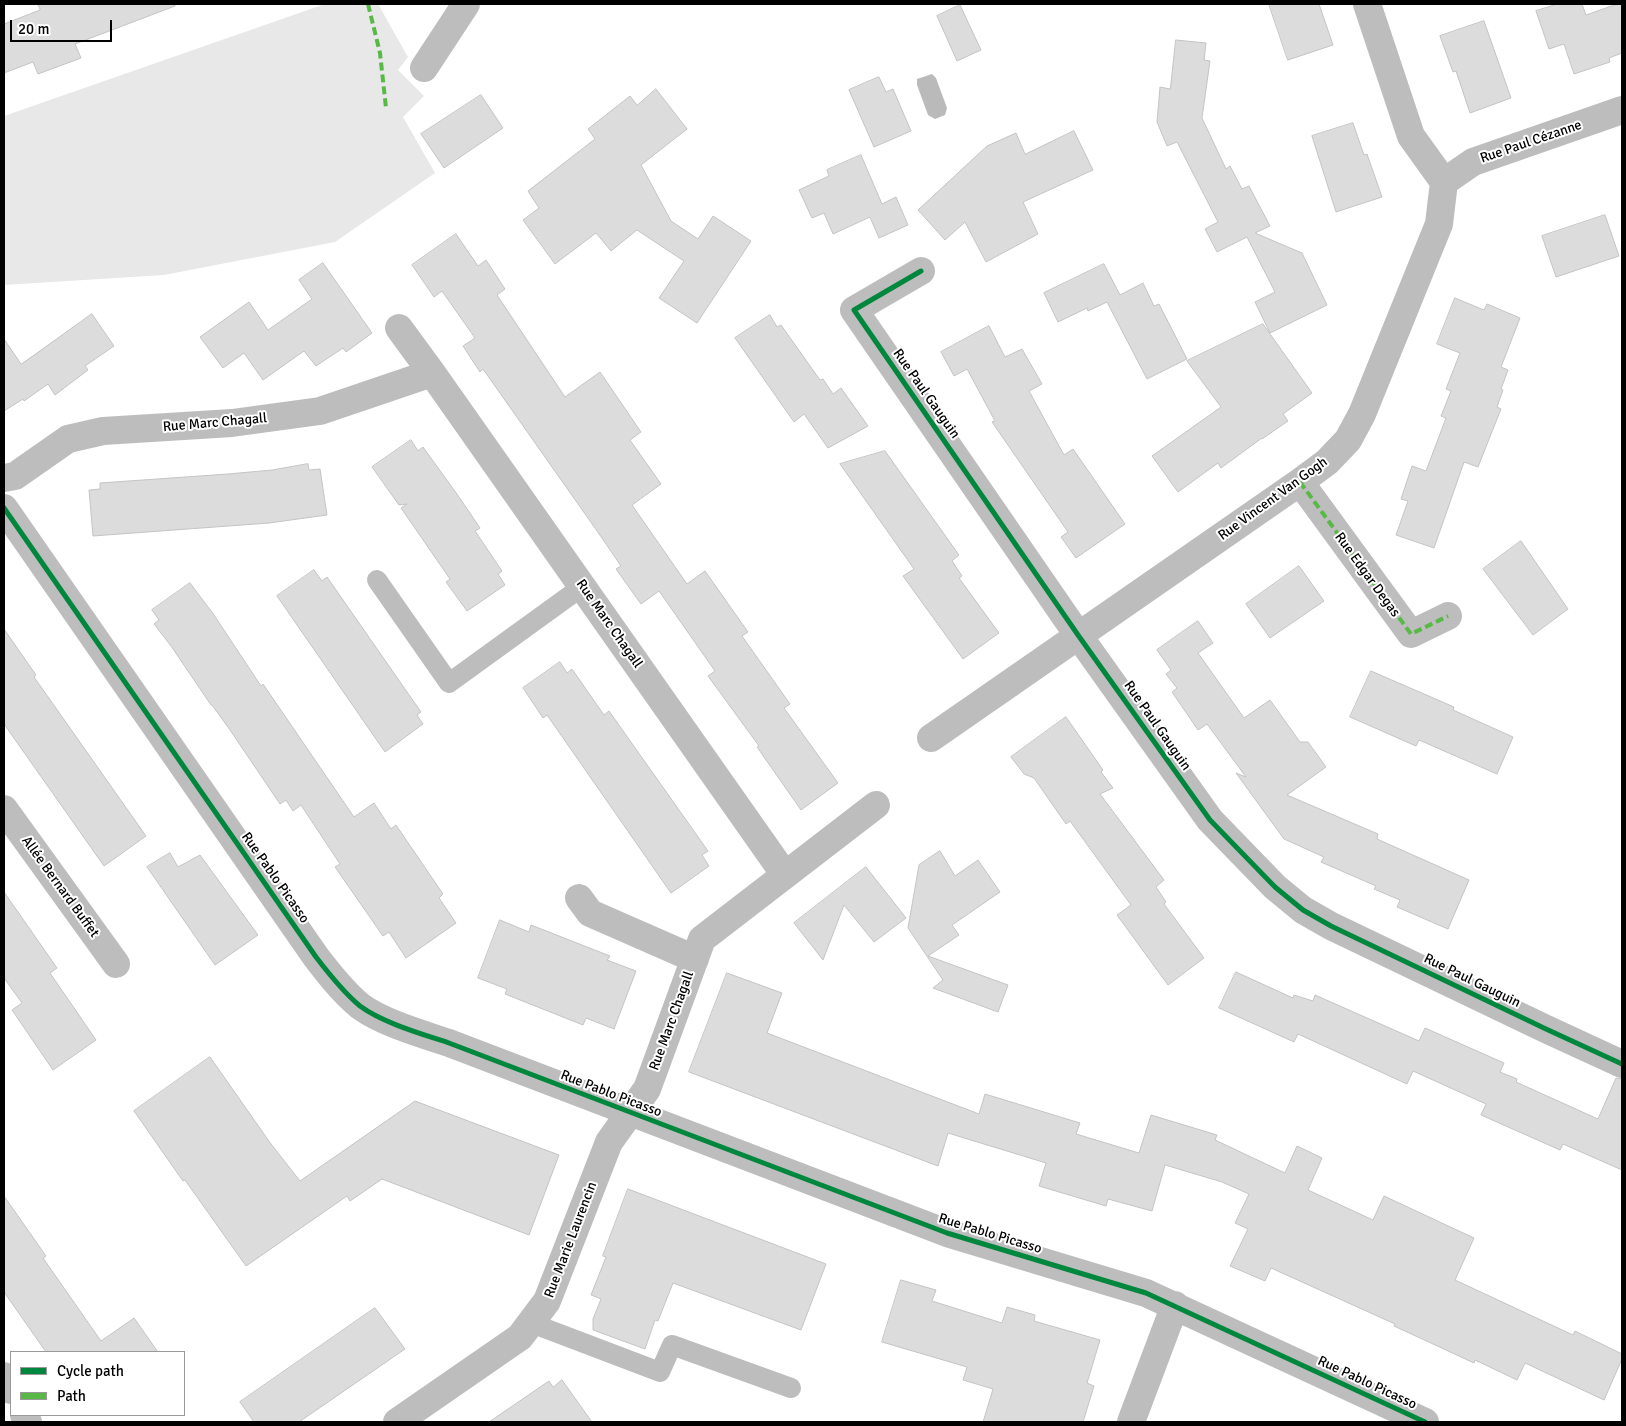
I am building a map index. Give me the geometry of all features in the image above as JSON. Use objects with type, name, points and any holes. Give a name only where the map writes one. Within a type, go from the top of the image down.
[{"type":"street","points":[[424,68],[466,4]]},
{"type":"street","points":[[1368,4],[1411,136],[1444,182]]},
{"type":"street","name":"Rue Paul Cézanne","points":[[1444,182],[1473,162],[1622,110]]},
{"type":"street","name":"Rue Vincent Van Gogh","points":[[931,738],[1300,482],[1327,462],[1348,440],[1362,414],[1439,224],[1444,182]]},
{"type":"street","name":"Rue Paul Gauguin","points":[[920,271],[854,310],[1078,635],[1210,820],[1275,887],[1303,910],[1331,926],[1622,1064]]},
{"type":"street","name":"Rue Marc Chagall","points":[[399,328],[785,874]]},
{"type":"street","name":"Rue Marc Chagall","points":[[4,478],[15,476],[68,439],[102,431],[232,423],[320,411],[432,373]]},
{"type":"street","name":"Rue Edgar Degas","points":[[1300,482],[1411,634],[1448,616]]},
{"type":"street","name":"Rue Pablo Picasso","points":[[4,508],[333,980],[361,1006],[394,1024],[449,1043],[947,1233],[1146,1293],[1425,1422]]},
{"type":"street","name":"Rue Marc Chagall","points":[[630,1113],[647,1089],[702,939],[876,805]]},
{"type":"street","name":"Allée Bernard Buffet","points":[[4,809],[116,964]]},
{"type":"street","points":[[579,898],[590,914],[695,959]]},
{"type":"street","name":"Rue Marie Laurencin","points":[[396,1422],[520,1337],[531,1323],[547,1301],[609,1142],[630,1113]]},
{"type":"street","points":[[1131,1422],[1175,1305]]},
{"type":"street","points":[[4,1376],[10,1388]]},
{"type":"lane","points":[[376,580],[449,682],[583,586]]},
{"type":"lane","points":[[531,1323],[660,1372],[672,1346],[791,1388]]},
{"type":"shaded area","points":[[325,4],[378,4],[408,57],[398,70],[424,96],[403,117],[435,173],[335,242],[164,275],[4,285],[4,116]]},
{"type":"shaded area","points":[[932,74],[936,78],[947,108],[945,115],[935,119],[928,115],[917,85],[917,79]]},
{"type":"building","points":[[38,4],[175,4],[175,6],[75,44],[81,58],[38,74],[33,62],[4,73],[4,24],[40,10]]},
{"type":"building","points":[[1269,4],[1319,4],[1333,45],[1288,60]]},
{"type":"building","points":[[1558,4],[1582,4],[1586,15],[1622,4],[1622,53],[1609,58],[1610,62],[1574,74],[1564,44],[1549,49],[1536,11]]},
{"type":"building","points":[[960,5],[981,50],[957,61],[937,16]]},
{"type":"building","points":[[1484,21],[1511,98],[1470,113],[1456,71],[1453,72],[1440,36]]},
{"type":"building","points":[[1176,40],[1206,43],[1204,60],[1210,61],[1202,118],[1226,169],[1230,166],[1242,189],[1249,186],[1270,226],[1255,233],[1302,253],[1327,305],[1270,333],[1255,302],[1275,292],[1247,237],[1217,252],[1205,229],[1218,222],[1177,142],[1167,146],[1157,122],[1160,87],[1170,89]]},
{"type":"building","points":[[879,77],[886,92],[893,89],[911,131],[874,147],[849,90]]},
{"type":"building","points":[[656,89],[687,129],[641,165],[671,221],[698,239],[713,216],[751,241],[697,323],[659,298],[684,261],[637,230],[611,251],[596,233],[555,264],[523,220],[539,208],[528,191],[595,139],[588,129],[630,96],[637,105]]},
{"type":"building","points":[[481,95],[503,128],[444,168],[421,134]]},
{"type":"building","points":[[1353,123],[1364,155],[1367,154],[1382,197],[1336,212],[1312,136]]},
{"type":"building","points":[[1074,131],[1093,170],[1023,202],[1038,234],[986,262],[965,222],[945,240],[918,210],[987,146],[1016,133],[1025,154]]},
{"type":"building","points":[[861,155],[882,204],[896,197],[908,225],[879,238],[870,217],[833,234],[824,213],[812,218],[799,190],[829,176],[827,170]]},
{"type":"building","points":[[1605,215],[1619,256],[1556,277],[1542,236]]},
{"type":"building","points":[[456,234],[478,266],[486,260],[505,289],[497,295],[565,397],[600,372],[641,432],[630,440],[661,484],[632,505],[687,584],[705,571],[748,632],[742,636],[790,704],[784,708],[838,783],[801,810],[757,747],[759,746],[708,676],[715,671],[659,591],[641,604],[616,569],[621,566],[602,538],[483,369],[480,372],[463,346],[475,338],[442,291],[434,297],[412,265]]},
{"type":"building","points":[[323,263],[372,333],[346,352],[343,348],[316,366],[304,351],[263,380],[244,353],[223,368],[200,337],[249,302],[268,330],[312,299],[299,280]]},
{"type":"building","points":[[1104,264],[1120,295],[1143,283],[1154,306],[1159,304],[1187,359],[1147,379],[1107,302],[1088,311],[1087,308],[1058,322],[1044,293]]},
{"type":"building","points":[[1455,298],[1484,310],[1487,304],[1520,318],[1501,367],[1508,370],[1497,407],[1501,409],[1478,467],[1464,462],[1434,548],[1396,535],[1408,501],[1401,499],[1412,466],[1426,471],[1446,418],[1441,416],[1451,391],[1446,389],[1460,353],[1437,344]]},
{"type":"building","points":[[92,314],[114,346],[85,366],[88,370],[55,395],[48,384],[24,401],[23,399],[4,411],[4,339],[21,364]]},
{"type":"building","points":[[770,315],[777,327],[781,325],[820,380],[823,379],[833,394],[841,388],[868,426],[828,448],[804,414],[794,422],[735,338]]},
{"type":"building","points":[[1263,324],[1312,393],[1283,414],[1288,421],[1221,468],[1218,463],[1178,492],[1152,456],[1221,407],[1187,361]]},
{"type":"building","points":[[989,326],[1005,357],[1022,349],[1042,384],[1029,391],[1064,455],[1073,449],[1125,524],[1076,558],[1061,537],[1068,532],[992,422],[995,421],[967,369],[954,376],[941,352]]},
{"type":"building","points":[[411,440],[418,451],[423,447],[459,497],[480,528],[475,531],[502,571],[498,574],[505,585],[467,611],[446,582],[450,579],[401,508],[407,504],[399,505],[372,467]]},
{"type":"building","points":[[885,451],[959,555],[952,561],[962,576],[959,578],[999,633],[963,659],[903,576],[914,569],[840,464]]},
{"type":"building","points":[[308,464],[309,470],[320,469],[327,515],[269,523],[93,536],[89,490],[100,489],[100,483],[272,470]]},
{"type":"building","points":[[1521,541],[1568,609],[1533,635],[1483,569]]},
{"type":"building","points":[[1299,566],[1324,601],[1270,638],[1246,604]]},
{"type":"building","points":[[314,570],[322,581],[327,577],[421,712],[417,715],[423,724],[385,752],[277,596]]},
{"type":"building","points":[[190,583],[214,615],[261,686],[263,684],[354,817],[374,803],[391,829],[396,825],[443,894],[439,898],[456,923],[406,958],[389,932],[383,936],[335,867],[340,864],[301,805],[293,811],[286,800],[280,804],[154,624],[159,620],[152,610]]},
{"type":"building","points":[[1198,621],[1213,643],[1198,653],[1244,718],[1270,700],[1300,742],[1308,742],[1326,767],[1287,795],[1378,834],[1377,839],[1469,880],[1448,929],[1397,907],[1400,900],[1374,889],[1376,886],[1321,862],[1324,857],[1284,839],[1236,773],[1246,777],[1207,724],[1198,730],[1172,692],[1177,688],[1166,674],[1171,670],[1157,650]]},
{"type":"building","points":[[4,629],[36,675],[34,677],[146,836],[104,866],[4,724]]},
{"type":"building","points":[[560,662],[567,673],[572,669],[604,715],[609,711],[708,851],[702,855],[709,866],[671,893],[547,715],[543,718],[523,688]]},
{"type":"building","points":[[1371,671],[1454,707],[1453,710],[1513,737],[1497,774],[1419,740],[1416,746],[1350,717]]},
{"type":"building","points":[[1066,717],[1103,770],[1101,772],[1113,788],[1100,794],[1164,880],[1156,887],[1166,902],[1164,904],[1204,958],[1168,985],[1117,915],[1131,905],[1070,821],[1066,824],[1034,778],[1024,774],[1011,757]]},
{"type":"building","points":[[940,851],[955,876],[978,860],[1000,892],[952,925],[959,935],[928,956],[1008,985],[998,1012],[933,988],[943,980],[908,928],[919,865]]},
{"type":"building","points":[[170,853],[178,867],[200,855],[258,935],[215,965],[147,867]]},
{"type":"building","points":[[866,867],[906,918],[874,942],[844,905],[823,960],[794,923]]},
{"type":"building","points":[[4,892],[57,968],[50,973],[96,1040],[53,1070],[12,1010],[22,1003],[4,978]]},
{"type":"building","points":[[500,920],[529,932],[531,925],[610,956],[607,960],[636,971],[614,1029],[586,1018],[583,1025],[505,994],[507,989],[478,978]]},
{"type":"building","points":[[1236,972],[1293,998],[1294,995],[1313,1001],[1315,995],[1419,1041],[1425,1028],[1504,1063],[1500,1072],[1517,1079],[1516,1082],[1598,1119],[1616,1078],[1622,1079],[1622,1170],[1563,1144],[1560,1150],[1481,1115],[1486,1104],[1413,1071],[1407,1084],[1298,1034],[1294,1042],[1219,1008]]},
{"type":"building","points":[[727,973],[782,993],[767,1033],[979,1114],[985,1094],[1080,1123],[1076,1134],[1139,1153],[1151,1115],[1217,1135],[1215,1140],[1285,1173],[1297,1146],[1322,1158],[1308,1190],[1373,1220],[1384,1196],[1474,1238],[1455,1280],[1573,1335],[1575,1331],[1622,1354],[1622,1359],[1604,1400],[1525,1363],[1517,1380],[1475,1360],[1474,1363],[1394,1326],[1395,1324],[1271,1268],[1265,1281],[1230,1266],[1248,1229],[1235,1223],[1249,1194],[1222,1182],[1165,1165],[1152,1211],[1108,1199],[1106,1206],[1039,1186],[1046,1163],[948,1133],[938,1166],[689,1072]]},
{"type":"building","points":[[210,1057],[271,1144],[300,1181],[415,1101],[559,1155],[529,1235],[382,1179],[350,1201],[347,1196],[246,1266],[134,1111]]},
{"type":"building","points":[[628,1189],[826,1264],[801,1330],[673,1283],[658,1321],[655,1320],[645,1349],[593,1330],[593,1319],[601,1299],[591,1295],[606,1257],[603,1256]]},
{"type":"building","points":[[4,1196],[46,1256],[43,1258],[101,1341],[134,1318],[157,1351],[45,1351],[4,1292]]},
{"type":"building","points":[[901,1280],[936,1290],[932,1301],[1002,1323],[1007,1307],[1035,1315],[1034,1321],[1100,1340],[1087,1383],[1094,1386],[1083,1422],[983,1422],[993,1389],[963,1380],[967,1367],[882,1342]]},
{"type":"building","points":[[375,1308],[405,1349],[299,1422],[254,1422],[240,1402]]},
{"type":"building","points":[[562,1380],[592,1422],[489,1422],[549,1381],[553,1387]]},
{"type":"marked path","points":[[368,4],[380,53],[386,108]]},
{"type":"marked path","points":[[1300,482],[1411,634],[1448,616]]},
{"type":"cycle path","points":[[921,271],[854,310],[1078,635],[1210,820],[1275,887],[1303,910],[1331,926],[1622,1064]]},
{"type":"cycle path","points":[[4,508],[316,957],[348,995],[369,1012],[403,1028],[449,1043],[947,1233],[1146,1293],[1425,1422]]}]
